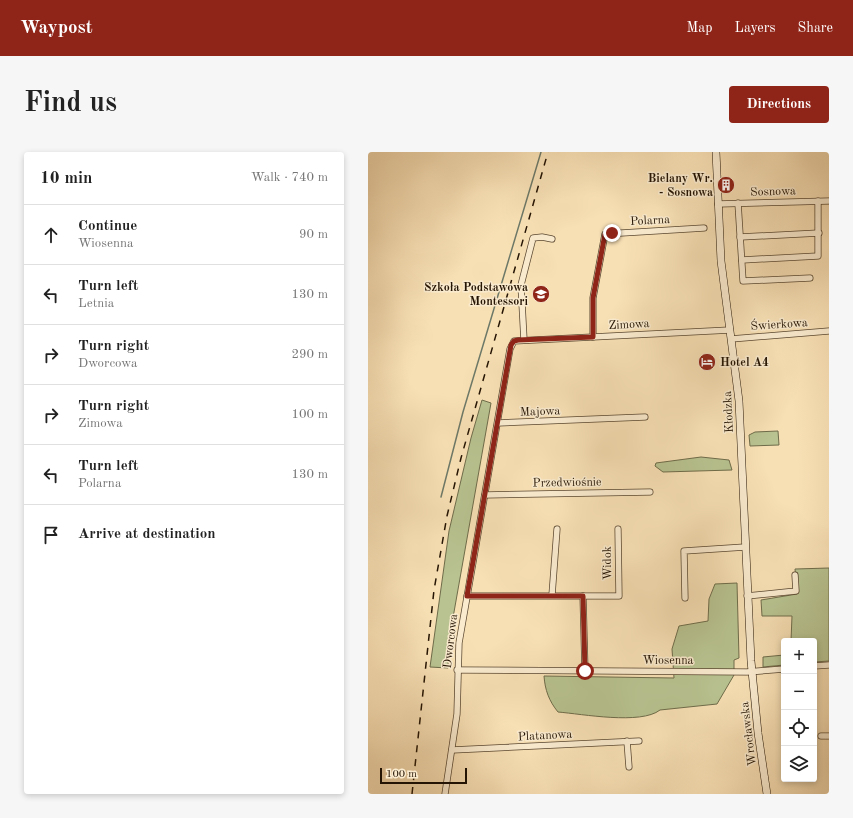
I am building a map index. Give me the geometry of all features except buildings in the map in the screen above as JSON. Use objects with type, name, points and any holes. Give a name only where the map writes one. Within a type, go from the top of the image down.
[{"type":"main road","name":"Kłodzka","points":[[716,152],[721,261],[739,401],[752,672]]},
{"type":"main road","name":"Wrocławska","points":[[752,672],[767,794]]},
{"type":"street","points":[[742,260],[818,256],[818,201]]},
{"type":"street","name":"Sosnowa","points":[[718,204],[829,201]]},
{"type":"street","points":[[738,203],[743,281],[810,278]]},
{"type":"street","name":"Polarna","points":[[593,337],[593,298],[605,234],[704,228]]},
{"type":"street","points":[[740,237],[819,233]]},
{"type":"street","points":[[524,340],[521,289],[533,238],[552,238]]},
{"type":"street","name":"Zimowa","points":[[524,340],[730,330]]},
{"type":"street","name":"Świerkowa","points":[[731,339],[829,331]]},
{"type":"street","name":"Dworcowa","points":[[445,794],[457,714],[457,670],[459,643],[467,596],[510,349],[514,341],[524,340]]},
{"type":"street","name":"Majowa","points":[[498,423],[645,417]]},
{"type":"street","name":"Przedwiośnie","points":[[485,495],[650,492]]},
{"type":"street","name":"Widok","points":[[583,596],[619,596],[618,529]]},
{"type":"street","points":[[552,595],[557,530]]},
{"type":"street","points":[[686,598],[684,551],[745,547]]},
{"type":"street","points":[[748,596],[796,591],[795,576]]},
{"type":"street","points":[[467,596],[583,596],[585,671]]},
{"type":"street","points":[[817,666],[829,665]]},
{"type":"street","name":"Wiosenna","points":[[457,670],[752,672],[781,669]]},
{"type":"street","points":[[821,736],[829,736]]},
{"type":"street","points":[[628,741],[629,767]]},
{"type":"street","name":"Platanowa","points":[[452,750],[639,741]]},
{"type":"green space","points":[[482,400],[491,403],[448,646],[448,668],[430,667],[449,531],[471,438]]},
{"type":"green space","points":[[778,431],[779,445],[750,446],[749,435],[755,432]]},
{"type":"green space","points":[[701,457],[729,460],[732,470],[663,472],[655,466],[656,463]]},
{"type":"green space","points":[[829,568],[829,661],[817,662],[817,638],[791,638],[792,616],[762,616],[761,600],[797,594],[795,569]]},
{"type":"green space","points":[[737,583],[739,658],[734,660],[734,675],[717,704],[660,710],[639,717],[626,718],[558,712],[552,704],[545,686],[544,676],[674,678],[672,649],[679,626],[708,621],[709,599],[715,584]]},
{"type":"green space","points":[[781,655],[781,665],[763,667],[763,657]]},
{"type":"waterway","points":[[441,497],[463,412],[541,152]]},
{"type":"railway","points":[[412,794],[434,590],[447,516],[461,458],[548,152]]},
{"type":"place","name":"Bielany Wr. - Sosnowa","points":[[726,185]]},
{"type":"place","name":"Szkoła Podstawowa Montessori","points":[[541,294]]},
{"type":"place","name":"Hotel A4","points":[[707,362]]},
{"type":"route","points":[[585,671],[583,596],[467,596],[511,345],[514,341],[518,340],[593,337],[593,298],[605,234],[612,233]]}]
